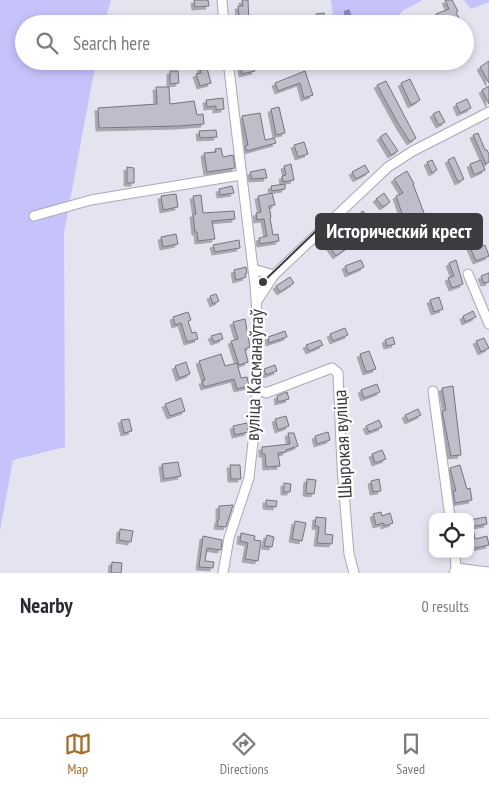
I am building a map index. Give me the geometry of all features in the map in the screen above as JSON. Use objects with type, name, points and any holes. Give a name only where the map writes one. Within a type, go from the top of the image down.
[{"type":"street","points":[[222,0],[223,15]]},
{"type":"street","name":"вуліца Касманаўтаў","points":[[223,573],[229,538],[249,478],[258,389],[256,301],[229,70]]},
{"type":"street","points":[[256,301],[274,275],[388,167],[412,151],[489,112]]},
{"type":"street","points":[[34,216],[91,200],[241,175]]},
{"type":"street","points":[[253,269],[274,275]]},
{"type":"street","points":[[468,274],[489,324]]},
{"type":"street","name":"Шырокая вуліца","points":[[258,389],[266,394],[332,368],[338,373],[342,467],[349,554],[354,573]]},
{"type":"street","points":[[433,390],[449,513]]},
{"type":"street","points":[[455,570],[489,572]]},
{"type":"shaded area","points":[[0,0],[111,0],[107,15],[15,15],[15,70],[94,70],[64,233],[65,447],[13,460],[0,531]]},
{"type":"shaded area","points":[[331,0],[423,0],[402,11],[400,15],[333,15]]},
{"type":"shaded area","points":[[464,0],[489,0],[489,2],[471,9]]},
{"type":"shaded area","points":[[349,9],[352,15],[344,15],[344,11]]},
{"type":"building","points":[[194,0],[208,0],[209,6],[195,7]]},
{"type":"building","points":[[242,0],[248,0],[249,15],[239,15],[238,6],[243,6]]},
{"type":"building","points":[[445,0],[452,0],[458,11],[456,12],[458,15],[436,15],[436,14],[449,9]]},
{"type":"building","points":[[489,61],[489,83],[480,67]]},
{"type":"building","points":[[201,70],[207,70],[211,83],[200,86],[196,74],[201,73]]},
{"type":"building","points":[[241,70],[255,71],[242,74]]},
{"type":"building","points":[[170,71],[178,71],[179,83],[170,84]]},
{"type":"building","points":[[305,71],[313,95],[304,98],[300,83],[278,91],[275,83]]},
{"type":"building","points":[[410,79],[420,100],[411,105],[401,83]]},
{"type":"building","points":[[386,81],[416,138],[410,142],[377,85]]},
{"type":"building","points":[[489,86],[489,104],[482,90]]},
{"type":"building","points":[[156,87],[169,87],[170,104],[194,101],[197,115],[203,114],[204,124],[99,128],[98,108],[157,104]]},
{"type":"building","points":[[223,98],[224,109],[216,110],[216,106],[207,107],[206,100]]},
{"type":"building","points":[[467,99],[471,108],[460,113],[456,104]]},
{"type":"building","points":[[279,107],[285,133],[276,135],[271,109]]},
{"type":"building","points":[[439,111],[445,122],[439,125],[433,114]]},
{"type":"building","points":[[260,113],[265,140],[274,138],[276,143],[247,151],[245,146],[248,145],[242,116]]},
{"type":"building","points":[[216,130],[217,137],[200,138],[199,131]]},
{"type":"building","points":[[386,133],[398,151],[391,155],[380,137]]},
{"type":"building","points":[[478,133],[485,150],[489,154],[489,162],[486,164],[473,135]]},
{"type":"building","points":[[304,142],[308,154],[298,157],[294,145]]},
{"type":"building","points":[[221,148],[223,157],[233,155],[235,168],[207,172],[204,153],[216,152],[215,149]]},
{"type":"building","points":[[454,157],[464,179],[458,182],[448,160]]},
{"type":"building","points":[[432,160],[437,170],[432,173],[427,162]]},
{"type":"building","points":[[481,160],[485,170],[474,175],[470,164]]},
{"type":"building","points":[[291,164],[294,180],[283,182],[282,176],[286,175],[284,166]]},
{"type":"building","points":[[365,165],[369,172],[356,179],[352,172]]},
{"type":"building","points":[[127,167],[134,168],[134,183],[127,183]]},
{"type":"building","points":[[265,169],[267,178],[252,179],[250,172]]},
{"type":"building","points":[[407,171],[414,184],[429,226],[409,234],[396,196],[403,193],[394,179]]},
{"type":"building","points":[[285,184],[285,189],[272,191],[271,186]]},
{"type":"building","points":[[232,186],[234,193],[220,195],[219,189]]},
{"type":"building","points":[[272,193],[275,205],[269,206],[270,218],[273,235],[278,234],[279,241],[260,244],[259,238],[267,236],[264,219],[257,220],[256,213],[261,212],[258,196]]},
{"type":"building","points":[[384,193],[390,202],[383,207],[376,199]]},
{"type":"building","points":[[176,194],[178,207],[163,210],[161,196]]},
{"type":"building","points":[[201,195],[203,213],[234,211],[235,219],[212,221],[215,239],[198,241],[197,232],[195,232],[193,214],[196,214],[193,196]]},
{"type":"building","points":[[363,211],[371,223],[366,226],[358,215]]},
{"type":"building","points":[[176,234],[178,244],[163,247],[161,237]]},
{"type":"building","points":[[348,235],[354,243],[336,256],[329,246]]},
{"type":"building","points":[[239,240],[240,248],[215,252],[213,245]]},
{"type":"building","points":[[480,243],[481,247],[485,245],[489,256],[476,261],[470,247]]},
{"type":"building","points":[[361,260],[364,267],[348,274],[345,266]]},
{"type":"building","points":[[456,260],[463,284],[452,288],[448,278],[454,276],[449,263]]},
{"type":"building","points":[[246,267],[246,277],[236,280],[234,270]]},
{"type":"building","points":[[489,273],[489,282],[484,283],[481,276]]},
{"type":"building","points":[[290,277],[294,283],[280,292],[276,286]]},
{"type":"building","points":[[216,294],[219,301],[213,304],[210,296]]},
{"type":"building","points":[[439,297],[443,309],[434,312],[430,300]]},
{"type":"building","points":[[473,311],[476,317],[465,322],[463,316]]},
{"type":"building","points":[[188,312],[191,320],[188,321],[192,333],[196,332],[198,339],[187,342],[181,323],[175,325],[173,317]]},
{"type":"building","points":[[245,319],[250,347],[245,349],[248,362],[239,365],[231,341],[238,339],[233,322]]},
{"type":"building","points":[[345,328],[348,335],[333,341],[330,334]]},
{"type":"building","points":[[285,331],[287,337],[269,343],[268,337]]},
{"type":"building","points":[[221,333],[223,339],[214,342],[211,336]]},
{"type":"building","points":[[393,337],[395,344],[387,346],[385,340]]},
{"type":"building","points":[[484,338],[489,348],[481,352],[476,341]]},
{"type":"building","points":[[320,340],[323,345],[309,351],[306,345]]},
{"type":"building","points":[[369,351],[376,369],[366,372],[360,354]]},
{"type":"building","points":[[221,354],[225,366],[237,363],[241,378],[247,377],[249,386],[237,389],[234,379],[204,387],[202,381],[205,380],[199,361]]},
{"type":"building","points":[[186,362],[190,374],[179,378],[175,366]]},
{"type":"building","points":[[275,365],[277,371],[266,375],[264,369]]},
{"type":"building","points":[[377,384],[380,392],[364,398],[361,390]]},
{"type":"building","points":[[453,386],[461,455],[451,456],[442,411],[446,410],[442,388]]},
{"type":"building","points":[[287,392],[289,399],[278,402],[277,396]]},
{"type":"building","points":[[181,398],[185,411],[170,416],[165,404]]},
{"type":"building","points":[[418,409],[421,415],[408,421],[405,415]]},
{"type":"building","points":[[286,416],[289,426],[278,430],[275,419]]},
{"type":"building","points":[[129,419],[132,431],[124,433],[121,420]]},
{"type":"building","points":[[379,420],[382,427],[369,432],[366,426]]},
{"type":"building","points":[[247,423],[248,432],[235,435],[233,426]]},
{"type":"building","points":[[328,432],[330,440],[317,444],[315,436]]},
{"type":"building","points":[[288,433],[294,433],[298,446],[286,450],[286,452],[278,453],[280,466],[266,467],[265,454],[262,454],[262,447],[290,444]]},
{"type":"building","points":[[382,450],[386,459],[375,463],[372,454]]},
{"type":"building","points":[[178,462],[181,476],[164,479],[162,464]]},
{"type":"building","points":[[230,465],[240,465],[241,479],[231,479]]},
{"type":"building","points":[[460,465],[467,489],[470,488],[472,500],[455,503],[453,491],[456,491],[450,468]]},
{"type":"building","points":[[307,479],[316,480],[314,494],[306,493]]},
{"type":"building","points":[[379,479],[381,491],[373,492],[371,481]]},
{"type":"building","points":[[284,483],[291,484],[290,492],[284,492]]},
{"type":"building","points":[[266,500],[277,501],[276,507],[266,506]]},
{"type":"building","points":[[233,505],[226,527],[217,526],[219,506]]},
{"type":"building","points":[[381,512],[382,516],[390,513],[393,523],[384,526],[384,523],[376,525],[373,514]]},
{"type":"building","points":[[316,517],[326,518],[325,534],[333,535],[332,544],[317,543],[319,527],[315,526]]},
{"type":"building","points":[[486,517],[487,524],[474,526],[474,519]]},
{"type":"building","points":[[295,521],[306,523],[302,541],[292,539]]},
{"type":"building","points":[[120,529],[133,531],[131,542],[119,540]]},
{"type":"building","points":[[241,533],[255,536],[254,540],[261,541],[258,561],[245,559],[248,543],[240,541]]},
{"type":"building","points":[[474,534],[475,539],[487,536],[489,545],[474,548]]},
{"type":"building","points":[[267,535],[274,537],[272,547],[264,546]]},
{"type":"building","points":[[203,536],[222,540],[221,550],[207,548],[205,561],[214,562],[213,568],[199,567]]},
{"type":"building","points":[[112,562],[122,563],[121,573],[111,573]]},
{"type":"place","name":"Исторический крест","points":[[263,282]]}]
